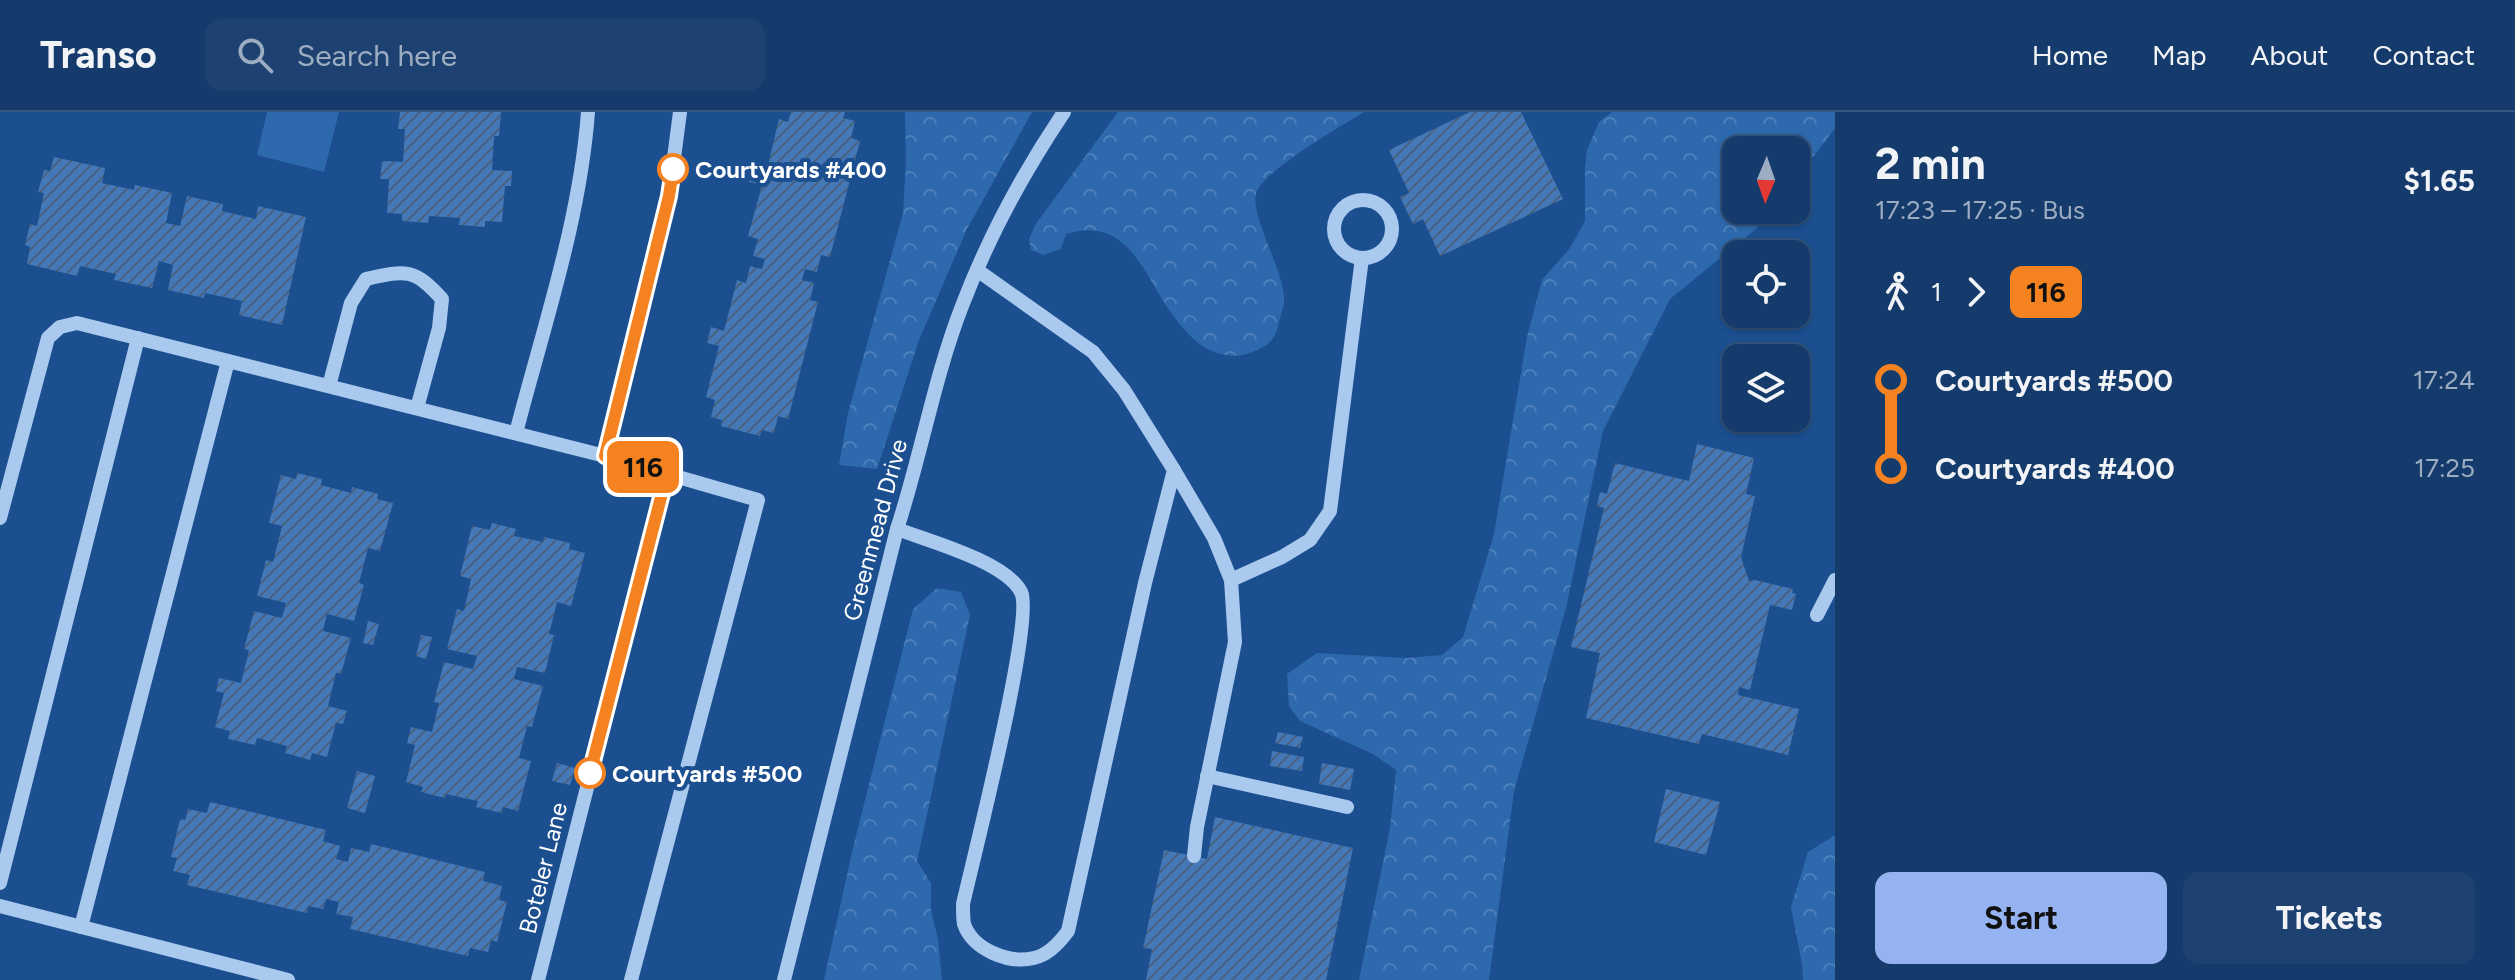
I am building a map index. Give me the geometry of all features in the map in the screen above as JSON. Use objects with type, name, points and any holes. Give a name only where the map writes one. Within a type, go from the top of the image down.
[{"type":"street","points":[[516,433],[568,234],[585,147],[588,112]]},
{"type":"street","points":[[605,456],[669,196],[680,112]]},
{"type":"street","name":"Greenmead Drive","points":[[784,980],[897,529],[961,308],[1003,213],[1064,112]]},
{"type":"street","points":[[1364,199],[1379,203],[1390,214],[1393,230],[1389,244],[1377,255],[1362,258],[1347,254],[1336,242],[1333,228],[1337,213],[1349,202],[1364,199]]},
{"type":"street","points":[[1231,580],[1282,557],[1310,540],[1330,511],[1362,258]]},
{"type":"street","points":[[977,270],[1093,352],[1124,390],[1174,470],[1214,538],[1231,580],[1235,642],[1197,827],[1194,856]]},
{"type":"street","points":[[329,386],[351,303],[366,279],[398,271],[424,280],[442,299],[439,328],[417,408]]},
{"type":"street","points":[[0,518],[48,338],[60,327],[77,323],[605,456],[758,500],[631,980]]},
{"type":"street","points":[[0,883],[138,338]]},
{"type":"street","points":[[81,927],[228,361]]},
{"type":"street","points":[[897,529],[1006,573],[1022,593],[1024,613],[1016,668],[963,904],[964,923],[972,937],[987,950],[1007,959],[1035,958],[1059,944],[1068,931],[1145,583],[1174,470]]},
{"type":"street","name":"Boteler Lane","points":[[538,980],[667,474]]},
{"type":"street","points":[[1817,615],[1835,580]]},
{"type":"street","points":[[1207,776],[1347,807]]},
{"type":"street","points":[[0,906],[288,980]]},
{"type":"green space","points":[[267,112],[339,112],[324,172],[257,155]]},
{"type":"green space","points":[[905,112],[1032,112],[967,229],[919,340],[877,469],[839,465],[848,413],[903,213]]},
{"type":"green space","points":[[1118,112],[1364,112],[1275,171],[1257,191],[1257,213],[1279,275],[1284,301],[1276,332],[1265,346],[1247,354],[1232,356],[1202,346],[1178,322],[1135,256],[1107,234],[1088,230],[1066,234],[1061,249],[1043,255],[1031,250],[1029,239],[1035,225]]},
{"type":"green space","points":[[1612,112],[1835,112],[1835,128],[1810,161],[1810,136],[1722,136],[1722,224],[1760,224],[1742,240],[1722,240],[1722,257],[1670,299],[1603,431],[1566,608],[1514,791],[1489,980],[1359,980],[1390,828],[1396,770],[1373,754],[1300,721],[1289,706],[1287,674],[1317,653],[1407,658],[1442,655],[1463,637],[1494,534],[1527,337],[1542,280],[1570,248],[1585,221],[1587,150],[1599,122]]},
{"type":"green space","points":[[937,588],[961,592],[970,615],[917,861],[931,883],[931,910],[938,939],[942,980],[824,980],[852,852],[913,609]]},
{"type":"green space","points":[[1835,835],[1835,980],[1803,980],[1791,907],[1808,852]]},
{"type":"building","points":[[400,112],[501,112],[499,136],[494,136],[492,170],[512,171],[511,186],[505,186],[502,222],[485,221],[485,227],[459,225],[460,218],[429,216],[428,223],[402,221],[402,214],[387,213],[389,179],[380,179],[382,161],[403,162],[405,129],[398,129]]},
{"type":"building","points":[[791,112],[845,112],[843,118],[855,121],[851,138],[860,141],[830,257],[821,255],[817,272],[805,269],[802,280],[814,283],[810,300],[818,302],[788,419],[778,416],[774,433],[762,430],[760,436],[721,426],[722,420],[711,417],[715,400],[706,397],[719,346],[707,343],[711,327],[724,331],[737,280],[746,283],[750,266],[762,269],[765,259],[753,256],[758,239],[748,236],[762,185],[749,182],[753,166],[767,169],[779,119],[788,122]]},
{"type":"building","points":[[1470,112],[1521,112],[1563,199],[1440,256],[1423,219],[1413,224],[1400,197],[1409,193],[1389,150]]},
{"type":"building","points":[[54,157],[105,168],[102,183],[134,190],[135,185],[172,193],[166,223],[180,226],[187,196],[223,204],[222,211],[256,219],[258,206],[306,217],[282,325],[239,315],[242,301],[205,293],[204,298],[168,290],[173,265],[159,261],[152,288],[114,280],[116,274],[80,266],[77,276],[27,264],[30,247],[25,245],[30,224],[37,226],[44,193],[38,192],[44,170],[50,171]]},
{"type":"building","points":[[1697,444],[1754,458],[1746,494],[1755,496],[1741,557],[1749,581],[1793,589],[1792,593],[1796,594],[1792,610],[1770,605],[1750,690],[1739,687],[1738,695],[1799,709],[1788,755],[1702,734],[1699,744],[1586,718],[1600,653],[1571,647],[1604,508],[1597,506],[1600,492],[1607,494],[1615,463],[1689,481]]},
{"type":"building","points":[[297,473],[322,479],[321,485],[351,493],[352,487],[378,494],[377,499],[393,503],[380,551],[368,548],[359,583],[364,585],[354,621],[327,614],[323,631],[351,638],[341,674],[336,673],[328,706],[347,711],[343,724],[336,723],[327,757],[312,753],[310,760],[285,753],[287,746],[257,738],[255,745],[228,739],[230,731],[215,727],[224,693],[216,691],[219,678],[241,683],[249,650],[244,649],[254,611],[282,618],[286,603],[257,596],[266,560],[273,562],[282,526],[269,523],[281,475],[296,479]]},
{"type":"building","points":[[492,523],[516,529],[514,536],[543,542],[544,537],[570,543],[569,549],[585,553],[571,606],[557,602],[549,634],[554,635],[545,673],[517,667],[514,679],[543,686],[532,727],[527,726],[519,758],[531,761],[518,811],[503,807],[502,813],[476,807],[478,801],[421,792],[423,787],[406,782],[415,745],[407,743],[411,727],[432,732],[439,703],[434,702],[444,662],[473,669],[477,656],[447,649],[457,609],[464,611],[471,579],[460,576],[472,526],[490,530]]},
{"type":"building","points":[[368,621],[379,624],[373,645],[363,643]]},
{"type":"building","points":[[421,635],[432,637],[426,659],[416,656]]},
{"type":"building","points":[[1278,732],[1303,737],[1300,748],[1275,743]]},
{"type":"building","points":[[1272,751],[1304,757],[1302,771],[1270,766]]},
{"type":"building","points":[[557,763],[575,768],[570,785],[552,781]]},
{"type":"building","points":[[1322,763],[1354,769],[1350,790],[1319,784]]},
{"type":"building","points":[[357,771],[375,776],[365,813],[347,808]]},
{"type":"building","points":[[1666,789],[1720,802],[1706,855],[1654,842]]},
{"type":"building","points":[[210,802],[326,830],[323,841],[340,846],[336,859],[348,862],[351,848],[369,852],[371,844],[485,872],[483,881],[502,886],[499,900],[507,902],[497,942],[491,940],[488,952],[470,948],[468,956],[350,929],[353,917],[336,914],[339,902],[326,899],[323,909],[308,906],[307,913],[187,885],[190,875],[173,871],[177,858],[171,857],[180,819],[185,820],[188,809],[207,813]]},
{"type":"building","points":[[1215,817],[1353,848],[1326,980],[1146,980],[1152,949],[1143,948],[1164,850],[1207,859]]},
{"type":"bus line","name":"116","points":[[590,773],[667,474],[605,456],[673,169]]},
{"type":"place","name":"Courtyards #400","points":[[673,169]]},
{"type":"place","name":"Courtyards #500","points":[[590,773]]}]
